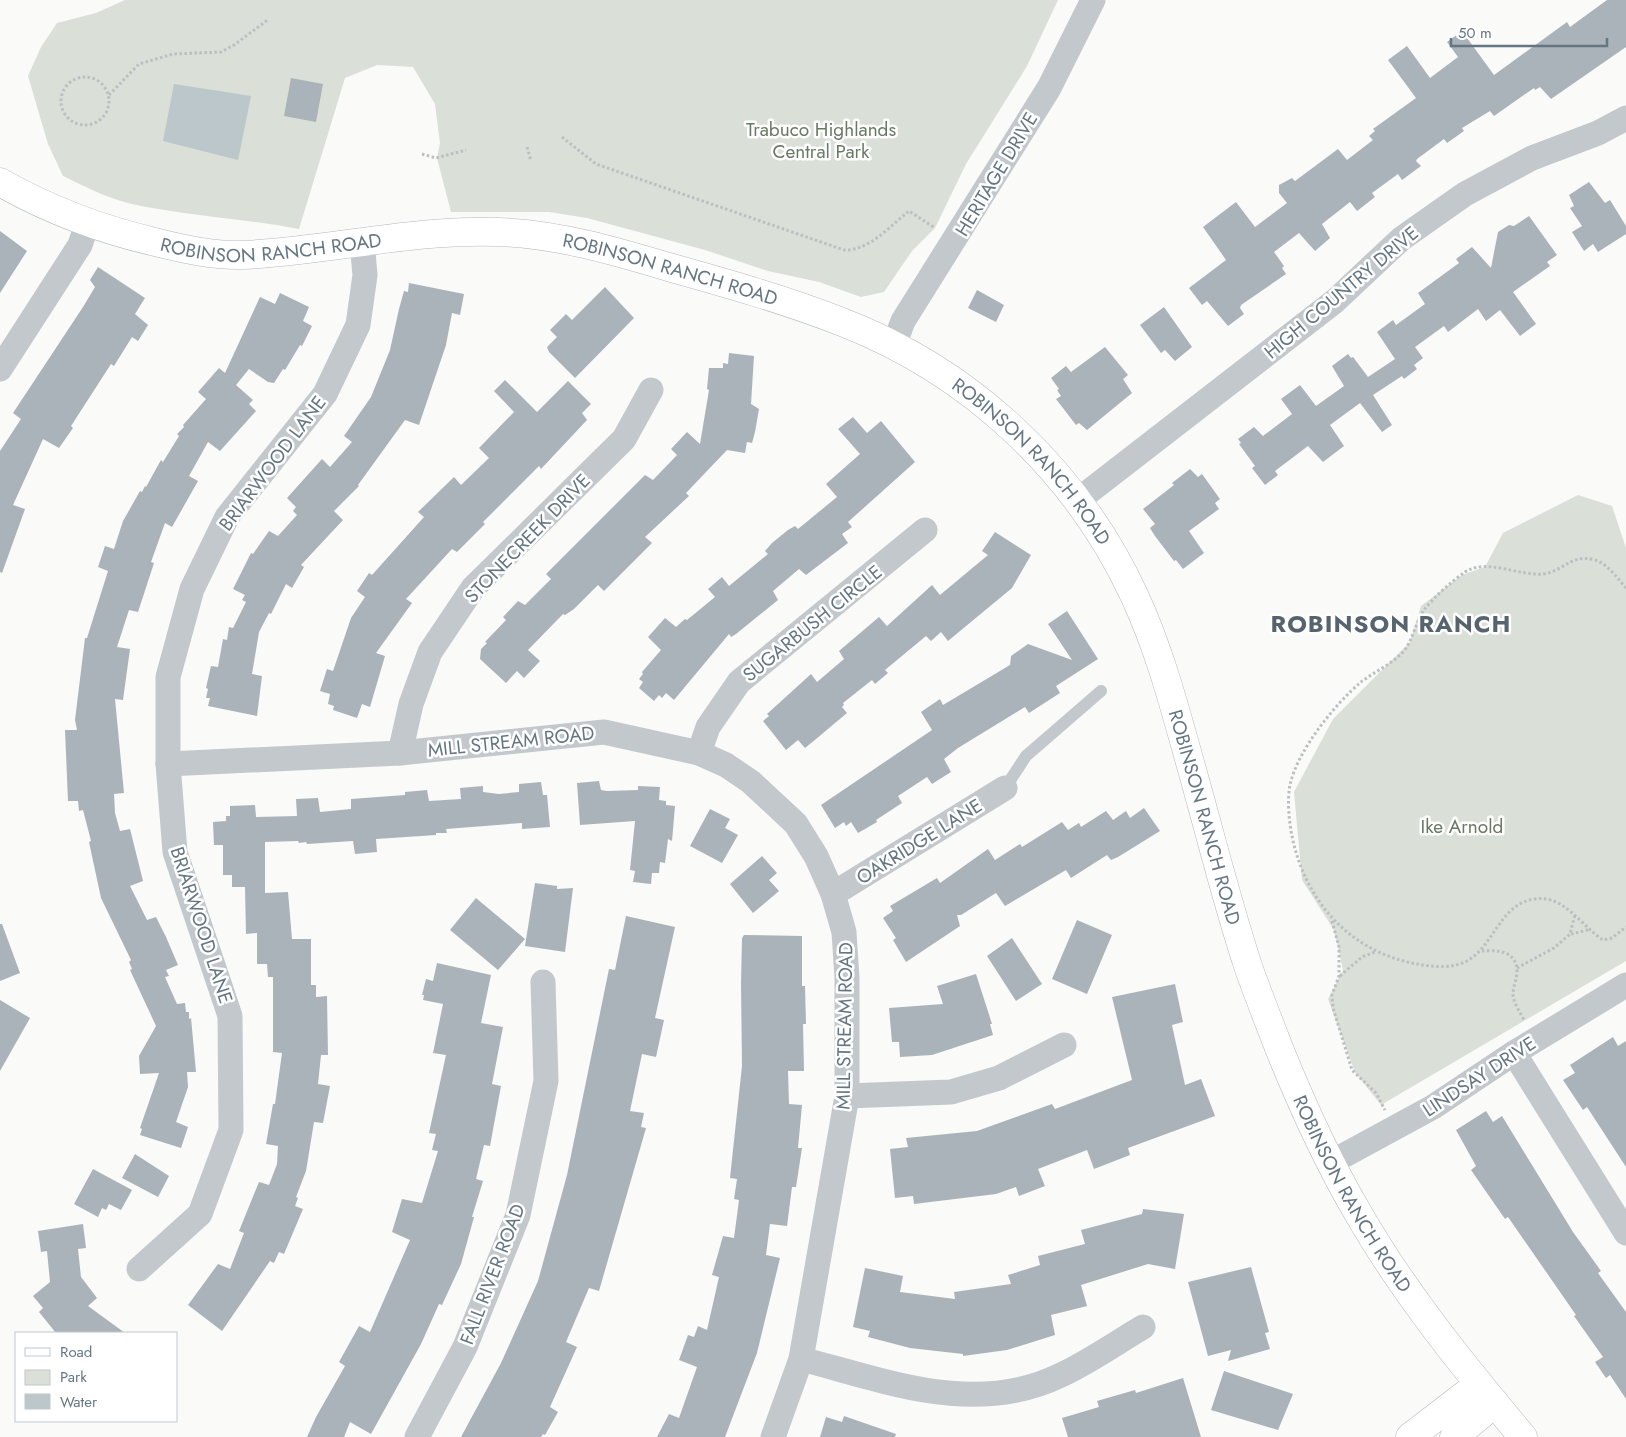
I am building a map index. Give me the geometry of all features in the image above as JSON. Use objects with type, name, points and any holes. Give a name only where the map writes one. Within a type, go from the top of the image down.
[{"type":"street","name":"HERITAGE DRIVE","points":[[894,345],[903,321],[1048,88],[1093,0]]},
{"type":"street","name":"HIGH COUNTRY DRIVE","points":[[1077,502],[1335,301],[1401,239],[1465,194],[1532,158],[1598,133],[1626,118]]},
{"type":"street","name":"ROBINSON RANCH ROAD","points":[[0,182],[87,224],[185,249],[236,255],[362,242],[495,232],[544,236],[602,248],[788,301],[851,325],[894,345],[983,401],[1022,435],[1054,470],[1113,552],[1137,600],[1162,666],[1249,968],[1284,1059],[1330,1163],[1358,1215],[1394,1272],[1487,1394],[1523,1437]]},
{"type":"street","points":[[0,369],[80,245],[87,224]]},
{"type":"street","name":"BRIARWOOD LANE","points":[[138,1270],[200,1214],[232,1130],[230,1016],[175,852],[168,764],[168,677],[192,589],[227,516],[325,394],[358,325],[365,275],[362,242]]},
{"type":"street","name":"STONECREEK DRIVE","points":[[400,753],[411,704],[430,652],[473,588],[624,439],[651,390]]},
{"type":"street","name":"SUGARBUSH CIRCLE","points":[[699,754],[708,727],[739,682],[925,530]]},
{"type":"street","name":"MILL STREAM ROAD","points":[[168,764],[400,753],[604,732],[699,754],[726,765],[751,782],[796,824],[811,848],[832,894],[844,932],[847,978],[847,1096],[801,1359],[773,1437]]},
{"type":"street","name":"OAKRIDGE LANE","points":[[832,894],[1005,788]]},
{"type":"street","name":"FALL RIVER ROAD","points":[[417,1437],[465,1347],[518,1214],[546,1081],[543,982]]},
{"type":"street","name":"LINDSAY DRIVE","points":[[1330,1163],[1433,1107],[1514,1053],[1626,985]]},
{"type":"street","points":[[847,1096],[951,1092],[999,1078],[1064,1045]]},
{"type":"street","points":[[1514,1053],[1626,1233]]},
{"type":"street","points":[[801,1359],[941,1394],[978,1396],[1020,1390],[1060,1376],[1142,1327]]},
{"type":"street","points":[[1410,1437],[1487,1394]]},
{"type":"street","points":[[1454,1437],[1487,1394]]},
{"type":"lane","points":[[1005,788],[1026,756],[1101,691]]},
{"type":"path","points":[[109,95],[99,81],[83,76],[68,83],[60,98],[61,106],[64,114],[78,124],[95,123],[107,112],[109,95],[139,64],[173,54],[221,52],[234,45],[259,24],[269,19]]},
{"type":"path","points":[[562,137],[596,164],[844,250],[854,250],[865,246],[909,211],[935,228]]},
{"type":"path","points":[[527,148],[531,162]]},
{"type":"path","points":[[422,154],[436,158],[466,150]]},
{"type":"path","points":[[1626,588],[1598,561],[1585,558],[1570,561],[1545,574],[1530,574],[1481,566],[1466,572],[1424,610],[1403,652],[1345,696],[1310,743],[1290,785],[1292,834],[1300,867],[1312,892],[1332,920],[1354,940],[1376,952],[1410,963],[1449,967],[1466,962],[1481,951],[1509,912],[1532,899],[1549,899],[1561,904],[1588,930],[1603,940],[1612,938],[1626,927]]},
{"type":"path","points":[[1570,934],[1574,915]]},
{"type":"path","points":[[1332,920],[1339,947],[1339,976],[1332,995],[1333,1008],[1352,1070],[1376,1093],[1396,1127]]},
{"type":"path","points":[[1517,968],[1554,948],[1570,934],[1588,930]]},
{"type":"path","points":[[1481,951],[1496,950],[1506,953],[1517,968],[1513,997],[1535,1040]]},
{"type":"path","points":[[1339,976],[1362,957],[1376,952]]},
{"type":"green space","name":"Trabuco Highlands Central Park","points":[[125,0],[1058,0],[1027,66],[966,164],[935,228],[912,251],[884,292],[861,297],[819,282],[768,271],[705,250],[587,218],[549,212],[451,212],[437,158],[440,143],[435,104],[413,67],[377,65],[345,78],[299,229],[141,206],[101,194],[63,176],[48,144],[28,76],[41,47],[57,23],[96,13]]},
{"type":"green space","name":"Ike Arnold","points":[[1578,495],[1612,506],[1626,548],[1626,961],[1381,1105],[1355,1072],[1328,999],[1343,970],[1334,930],[1302,880],[1294,792],[1333,719],[1410,642],[1421,606],[1462,575],[1485,567],[1503,533]]},
{"type":"water","points":[[174,84],[251,96],[238,160],[163,141]]},
{"type":"building","points":[[1607,0],[1626,0],[1626,47],[1551,99],[1540,87],[1535,90],[1534,88],[1494,116],[1490,111],[1462,128],[1464,131],[1447,143],[1444,139],[1417,159],[1416,161],[1421,166],[1402,180],[1398,174],[1372,193],[1375,197],[1357,211],[1350,202],[1322,224],[1330,238],[1315,251],[1299,233],[1274,252],[1284,266],[1282,268],[1286,274],[1241,305],[1240,308],[1244,314],[1228,326],[1207,301],[1202,305],[1189,288],[1226,260],[1203,227],[1236,202],[1255,227],[1287,203],[1279,193],[1279,185],[1292,178],[1295,181],[1338,149],[1347,160],[1373,140],[1369,136],[1375,131],[1373,129],[1416,98],[1388,60],[1407,46],[1430,78],[1458,57],[1447,42],[1462,31],[1494,75],[1567,22],[1570,27]]},
{"type":"building","points":[[291,78],[323,84],[316,122],[284,116]]},
{"type":"building","points":[[1589,182],[1605,203],[1610,200],[1626,226],[1626,234],[1598,252],[1593,244],[1584,251],[1572,232],[1582,226],[1570,208],[1574,206],[1569,195]]},
{"type":"building","points":[[1529,216],[1557,255],[1547,262],[1550,266],[1513,292],[1536,324],[1520,336],[1500,310],[1486,321],[1478,309],[1448,332],[1444,326],[1415,347],[1423,358],[1414,365],[1417,369],[1404,379],[1402,376],[1373,395],[1392,425],[1382,432],[1360,403],[1330,425],[1344,446],[1323,462],[1308,446],[1275,471],[1278,475],[1265,485],[1252,468],[1255,466],[1239,444],[1241,443],[1238,439],[1254,427],[1263,436],[1292,414],[1281,399],[1300,385],[1316,406],[1344,386],[1332,366],[1348,354],[1351,358],[1353,357],[1368,377],[1395,359],[1377,332],[1393,320],[1396,325],[1425,304],[1418,293],[1459,263],[1456,259],[1472,247],[1491,268],[1498,232],[1509,225],[1514,226]]},
{"type":"building","points":[[0,231],[27,251],[0,293]]},
{"type":"building","points":[[98,267],[145,298],[135,314],[148,325],[138,341],[132,337],[114,366],[111,364],[59,448],[43,439],[13,505],[25,509],[2,573],[0,572],[0,451],[21,419],[13,413],[95,287],[90,280]]},
{"type":"building","points":[[409,283],[464,294],[460,315],[452,313],[446,345],[419,425],[405,420],[359,486],[334,511],[343,520],[301,565],[304,567],[292,588],[286,584],[271,614],[269,613],[259,632],[252,674],[262,676],[257,716],[208,706],[210,698],[206,698],[208,689],[206,688],[211,666],[218,667],[223,639],[227,640],[229,627],[233,628],[246,602],[242,600],[245,595],[233,589],[251,553],[253,554],[269,531],[278,536],[297,515],[293,511],[296,507],[287,498],[322,459],[330,467],[352,442],[344,436],[371,397],[390,350],[404,291],[408,292]]},
{"type":"building","points":[[605,287],[634,318],[575,378],[549,352],[547,347],[557,337],[550,330],[566,314],[572,320]]},
{"type":"building","points":[[977,290],[1004,305],[996,322],[968,308]]},
{"type":"building","points":[[280,293],[309,307],[303,321],[312,326],[302,346],[300,345],[285,370],[283,369],[274,383],[268,382],[249,369],[236,385],[253,400],[249,404],[256,411],[220,451],[208,442],[189,476],[198,481],[172,527],[165,523],[151,562],[154,563],[138,612],[129,610],[117,647],[130,649],[123,700],[115,699],[124,793],[114,794],[115,813],[120,831],[130,829],[143,881],[130,886],[147,920],[156,917],[166,937],[178,965],[166,970],[169,976],[165,977],[177,1004],[185,1003],[186,1012],[189,1012],[189,1019],[191,1018],[196,1072],[187,1072],[188,1087],[176,1122],[188,1127],[181,1148],[140,1135],[142,1129],[140,1128],[159,1073],[140,1074],[139,1056],[156,1026],[130,970],[132,969],[129,962],[131,960],[101,898],[89,842],[91,841],[83,810],[79,811],[78,801],[68,801],[65,730],[77,730],[75,720],[85,638],[87,638],[108,571],[98,567],[105,546],[114,549],[123,521],[140,491],[142,492],[146,487],[161,460],[163,462],[179,436],[177,434],[184,427],[183,425],[206,399],[198,392],[219,368],[225,373],[260,297],[275,304]]},
{"type":"building","points":[[1164,307],[1192,347],[1175,361],[1165,350],[1161,353],[1140,325]]},
{"type":"building","points":[[1105,347],[1128,375],[1123,379],[1132,393],[1087,430],[1079,423],[1076,425],[1056,399],[1061,396],[1057,390],[1059,389],[1051,378],[1066,366],[1071,372]]},
{"type":"building","points":[[729,353],[754,356],[751,404],[759,409],[752,443],[747,442],[745,453],[727,450],[686,493],[689,496],[645,537],[652,543],[604,591],[598,585],[574,609],[565,615],[563,614],[528,650],[540,661],[524,678],[517,671],[506,683],[480,659],[481,649],[487,643],[485,642],[506,620],[503,617],[518,601],[525,605],[551,579],[546,574],[645,475],[653,480],[677,455],[671,449],[687,432],[700,444],[709,390],[707,389],[709,368],[723,368],[723,363],[728,364]]},
{"type":"building","points":[[505,380],[537,412],[568,381],[591,404],[582,413],[587,420],[541,469],[539,466],[483,522],[485,524],[457,552],[452,549],[406,599],[412,603],[376,653],[385,656],[370,707],[362,704],[357,718],[333,710],[334,706],[328,704],[330,694],[320,691],[327,669],[333,671],[351,618],[365,597],[357,591],[369,573],[372,575],[424,517],[418,512],[454,477],[461,485],[489,458],[479,448],[514,412],[494,391]]},
{"type":"building","points":[[853,417],[867,433],[881,421],[915,462],[848,522],[852,527],[842,534],[848,543],[806,575],[799,569],[773,591],[778,600],[736,634],[731,637],[729,634],[674,700],[666,693],[662,698],[659,695],[654,701],[639,688],[643,682],[639,679],[643,674],[642,672],[661,650],[648,637],[665,618],[676,627],[685,619],[687,620],[715,597],[708,589],[722,577],[729,586],[768,554],[765,551],[772,543],[795,526],[798,529],[837,497],[826,484],[860,454],[838,429]]},
{"type":"building","points":[[1190,469],[1198,477],[1202,474],[1220,499],[1215,503],[1219,509],[1189,531],[1204,553],[1183,569],[1176,560],[1174,561],[1155,536],[1150,528],[1155,524],[1143,509],[1174,485],[1172,483]]},
{"type":"building","points":[[995,532],[1031,555],[1012,588],[948,641],[941,632],[931,641],[926,636],[885,670],[888,673],[875,684],[872,680],[843,703],[842,707],[847,713],[805,748],[798,740],[786,750],[763,721],[769,716],[767,714],[811,674],[817,682],[844,659],[839,651],[879,617],[887,626],[932,585],[940,595],[988,555],[982,551]]},
{"type":"building","points":[[1067,611],[1098,659],[1056,686],[1060,693],[1029,713],[1025,707],[958,748],[944,759],[951,772],[932,784],[927,777],[898,796],[902,803],[876,820],[877,822],[858,833],[851,822],[846,826],[844,822],[835,828],[821,805],[932,730],[921,712],[940,699],[943,705],[1010,665],[1011,656],[1028,644],[1072,660],[1048,624]]},
{"type":"building","points":[[599,781],[601,790],[607,791],[638,790],[638,786],[660,787],[659,800],[666,801],[666,805],[675,806],[672,841],[668,839],[665,863],[660,862],[659,873],[652,873],[651,884],[633,882],[635,871],[630,870],[635,821],[580,825],[577,783]]},
{"type":"building","points":[[541,782],[543,795],[547,795],[550,827],[522,829],[522,823],[446,829],[447,833],[436,833],[436,835],[376,839],[377,852],[355,854],[353,841],[307,844],[306,842],[299,843],[298,841],[265,842],[265,893],[288,892],[292,939],[311,939],[311,985],[316,985],[316,997],[327,996],[328,1055],[321,1055],[318,1084],[330,1086],[323,1123],[314,1122],[306,1171],[296,1197],[298,1198],[295,1206],[303,1209],[284,1254],[279,1252],[274,1263],[270,1261],[222,1331],[188,1305],[218,1264],[230,1269],[244,1233],[239,1231],[259,1182],[269,1185],[277,1164],[278,1146],[266,1144],[273,1104],[275,1104],[282,1053],[273,1052],[273,977],[268,977],[267,964],[257,964],[257,933],[246,934],[245,887],[232,887],[232,875],[223,875],[223,845],[214,845],[213,822],[226,821],[226,816],[230,816],[230,806],[255,805],[256,817],[297,816],[296,799],[318,798],[320,812],[351,809],[351,799],[405,795],[405,792],[427,790],[429,801],[461,799],[460,788],[483,786],[483,792],[499,794],[519,792],[519,784]]},
{"type":"building","points":[[1144,808],[1160,831],[1118,857],[1111,860],[1107,855],[1071,878],[1066,870],[1005,906],[996,893],[961,915],[957,915],[960,926],[906,962],[893,940],[896,938],[883,918],[893,911],[890,906],[937,878],[940,883],[988,849],[995,860],[1020,844],[1022,847],[1062,822],[1068,830],[1079,823],[1081,827],[1106,811],[1113,820],[1126,811],[1130,818]]},
{"type":"building","points":[[710,809],[730,819],[725,828],[738,835],[722,863],[690,846]]},
{"type":"building","points":[[762,856],[777,873],[769,880],[779,891],[753,913],[730,884]]},
{"type":"building","points":[[535,883],[557,886],[557,889],[573,888],[565,952],[525,946]]},
{"type":"building","points":[[476,898],[525,939],[498,970],[450,930]]},
{"type":"building","points":[[626,916],[675,927],[655,1018],[664,1020],[656,1057],[642,1054],[630,1111],[644,1113],[641,1127],[646,1128],[599,1291],[589,1288],[566,1342],[577,1347],[550,1407],[558,1412],[545,1435],[543,1434],[541,1437],[461,1437],[501,1363],[538,1281],[567,1175],[609,969],[615,970]]},
{"type":"building","points":[[1077,920],[1112,935],[1087,994],[1052,979]]},
{"type":"building","points":[[0,924],[2,924],[20,973],[0,981]]},
{"type":"building","points":[[744,935],[802,936],[802,986],[805,986],[806,1024],[803,1024],[804,1071],[788,1071],[789,1104],[802,1105],[798,1148],[802,1148],[796,1187],[792,1187],[787,1226],[770,1224],[766,1255],[780,1258],[757,1353],[725,1437],[657,1437],[669,1414],[679,1418],[697,1367],[679,1360],[688,1335],[694,1337],[698,1326],[707,1330],[719,1277],[712,1275],[723,1236],[734,1238],[739,1200],[734,1199],[737,1179],[730,1178],[742,1066],[741,984],[742,938]]},
{"type":"building","points":[[1012,938],[1042,984],[1016,1001],[987,956]]},
{"type":"building","points":[[437,963],[491,975],[481,1023],[503,1027],[492,1084],[501,1086],[490,1146],[484,1145],[476,1179],[483,1181],[472,1217],[474,1217],[461,1264],[442,1305],[439,1304],[421,1344],[371,1434],[350,1422],[344,1437],[307,1437],[316,1417],[345,1366],[339,1362],[359,1326],[370,1332],[410,1240],[392,1232],[402,1199],[422,1203],[438,1151],[432,1150],[436,1134],[429,1133],[446,1055],[433,1053],[443,1004],[423,1000],[424,995],[422,995],[426,979],[433,981]]},
{"type":"building","points":[[976,974],[992,1024],[990,1024],[993,1035],[932,1055],[900,1057],[899,1042],[892,1042],[889,1008],[943,1004],[937,986]]},
{"type":"building","points":[[1175,984],[1183,1022],[1172,1025],[1185,1085],[1201,1079],[1215,1116],[1128,1148],[1130,1155],[1094,1169],[1087,1150],[1038,1169],[1045,1186],[1019,1196],[1016,1187],[996,1194],[914,1204],[913,1196],[895,1198],[890,1149],[908,1147],[906,1138],[977,1131],[1052,1104],[1055,1109],[1132,1080],[1112,997]]},
{"type":"building","points":[[0,1000],[30,1018],[0,1071]]},
{"type":"building","points":[[1613,1037],[1618,1046],[1626,1041],[1626,1167],[1587,1107],[1583,1110],[1563,1080],[1575,1073],[1570,1065]]},
{"type":"building","points":[[1486,1111],[1493,1122],[1502,1116],[1573,1232],[1601,1271],[1598,1273],[1626,1312],[1626,1399],[1610,1375],[1606,1378],[1595,1362],[1603,1357],[1574,1316],[1576,1315],[1508,1217],[1505,1219],[1471,1170],[1476,1166],[1456,1130]]},
{"type":"building","points":[[135,1154],[169,1176],[158,1197],[122,1178]]},
{"type":"building","points":[[93,1169],[132,1190],[121,1210],[109,1204],[106,1210],[102,1208],[98,1217],[74,1204]]},
{"type":"building","points":[[1143,1209],[1184,1214],[1175,1269],[1148,1264],[1081,1285],[1087,1306],[1051,1315],[1055,1335],[1007,1350],[963,1356],[963,1354],[910,1348],[868,1337],[870,1331],[853,1327],[865,1268],[903,1276],[900,1292],[955,1299],[954,1292],[1011,1284],[1008,1275],[1040,1265],[1038,1256],[1085,1244],[1081,1230],[1142,1214]]},
{"type":"building","points":[[83,1224],[86,1248],[78,1249],[81,1277],[97,1298],[88,1306],[124,1332],[55,1332],[39,1312],[43,1308],[33,1296],[50,1282],[47,1251],[41,1252],[38,1231]]},
{"type":"building","points":[[1251,1267],[1269,1332],[1265,1333],[1270,1349],[1228,1361],[1231,1350],[1208,1356],[1188,1282]]},
{"type":"building","points":[[1224,1371],[1293,1394],[1278,1430],[1211,1410]]},
{"type":"building","points":[[1183,1378],[1201,1437],[1068,1437],[1062,1418],[1099,1407],[1097,1401],[1135,1390],[1136,1393]]},
{"type":"building","points":[[844,1416],[896,1434],[895,1437],[820,1437],[826,1417],[842,1422]]},
{"type":"district","name":"ROBINSON RANCH","points":[[1391,624]]}]
